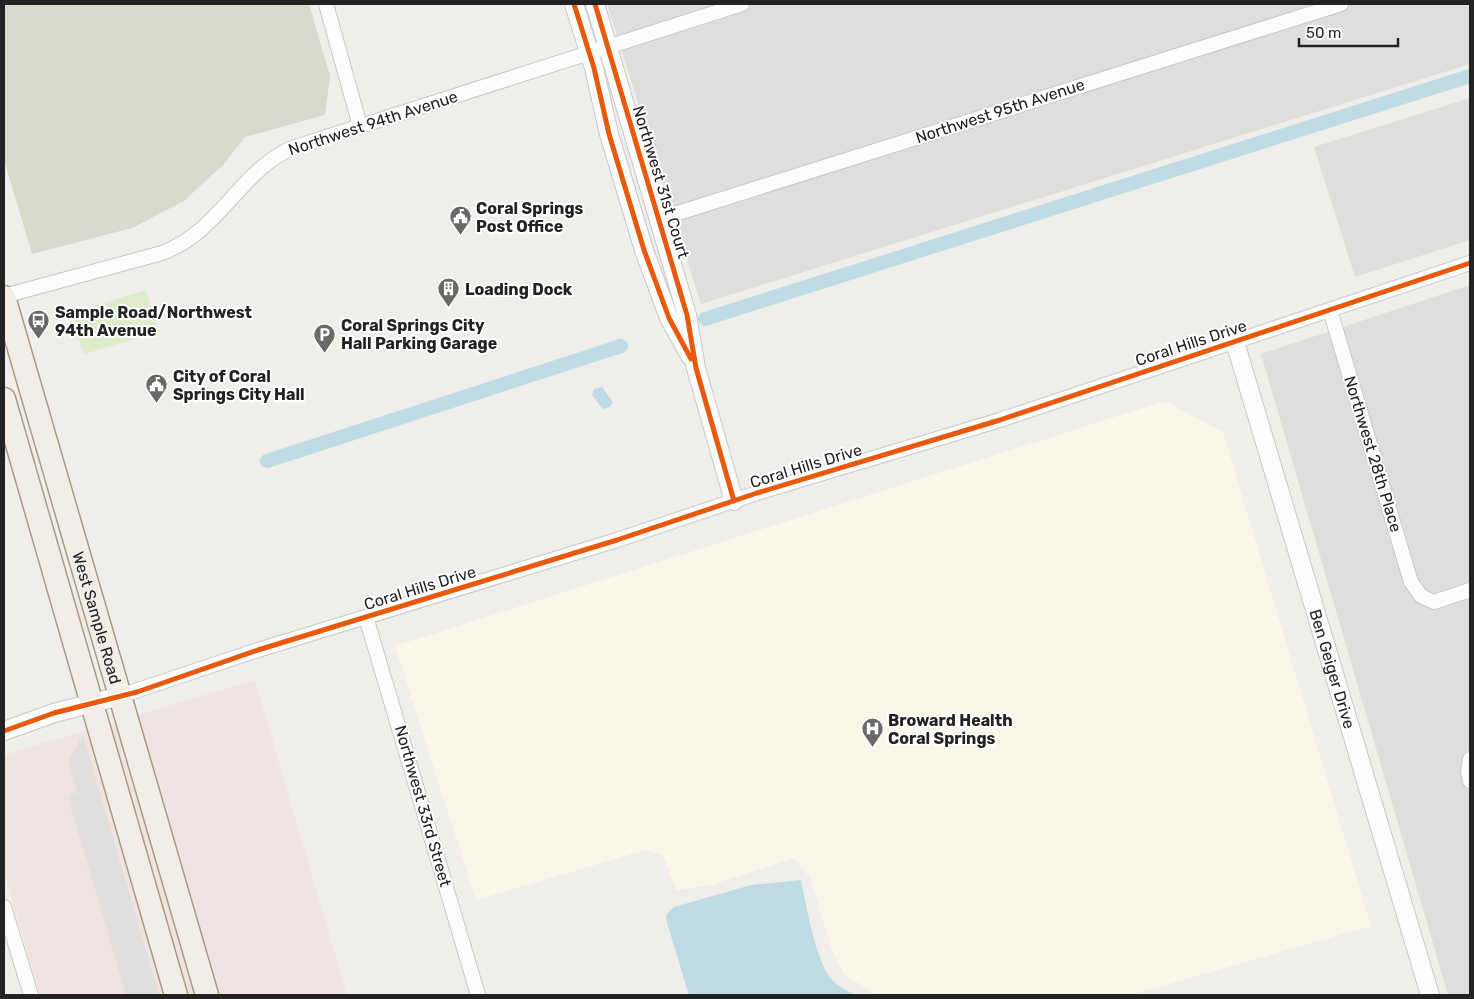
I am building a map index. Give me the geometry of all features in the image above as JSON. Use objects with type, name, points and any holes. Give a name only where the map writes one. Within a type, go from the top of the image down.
[{"type":"main road","name":"West Sample Road","points":[[4,297],[206,995]]},
{"type":"main road","points":[[4,348],[14,381],[38,416]]},
{"type":"main road","name":"West Sample Road","points":[[4,399],[176,995]]},
{"type":"street","points":[[326,4],[360,126]]},
{"type":"street","name":"Northwest 31st Court","points":[[574,4],[589,53],[609,134],[644,250],[668,318],[696,368]]},
{"type":"street","name":"Northwest 31st Court","points":[[595,4],[688,315],[696,368],[734,501]]},
{"type":"street","name":"Northwest 94th Avenue","points":[[4,297],[162,253],[179,246],[194,236],[264,166],[284,152],[742,4]]},
{"type":"street","name":"Northwest 95th Avenue","points":[[659,219],[1340,4]]},
{"type":"street","name":"Coral Hills Drive","points":[[4,731],[54,713],[137,692],[258,650],[1000,420],[1470,263]]},
{"type":"street","name":"Northwest 28th Place","points":[[1330,310],[1411,582],[1420,596],[1434,602],[1470,590]]},
{"type":"street","name":"Ben Geiger Drive","points":[[1235,342],[1430,995]]},
{"type":"street","name":"Northwest 33rd Street","points":[[366,618],[478,995]]},
{"type":"street","points":[[1470,759],[1468,772],[1470,781]]},
{"type":"street","points":[[4,907],[32,995]]},
{"type":"shaded area","points":[[4,4],[309,4],[330,76],[325,115],[245,137],[224,164],[184,201],[132,228],[32,254],[4,160]]},
{"type":"shaded area","points":[[607,4],[1470,4],[1470,64],[701,304]]},
{"type":"shaded area","points":[[1470,98],[1470,240],[1355,277],[1314,147]]},
{"type":"shaded area","points":[[1470,285],[1470,995],[1448,995],[1261,354]]},
{"type":"shaded area","name":"Broward Health Coral Springs","points":[[1165,401],[1223,432],[1371,926],[1131,995],[877,995],[844,974],[831,948],[811,879],[794,858],[711,885],[676,890],[663,855],[646,850],[476,900],[395,646]]},
{"type":"shaded area","points":[[255,680],[347,995],[40,995],[4,871],[4,755]]},
{"type":"shaded area","points":[[83,735],[159,995],[126,995],[68,797],[71,792],[75,794],[77,792],[68,760]]},
{"type":"green space","points":[[146,290],[159,332],[84,354],[71,313]]},
{"type":"water","points":[[602,387],[613,402],[610,407],[603,409],[592,395],[594,389]]},
{"type":"water","points":[[801,880],[813,935],[823,964],[835,983],[855,995],[689,995],[666,915],[674,907],[751,885]]},
{"type":"waterway","points":[[705,319],[1470,76]]},
{"type":"waterway","points":[[267,461],[621,346]]},
{"type":"cycle path","points":[[574,4],[594,68],[609,134],[644,250],[669,318],[691,359]]},
{"type":"cycle path","points":[[595,4],[687,315],[696,368],[734,501]]},
{"type":"cycle path","points":[[4,731],[54,713],[137,692],[258,650],[617,540],[757,493],[1000,420],[1470,263]]},
{"type":"place","name":"Coral Springs Post Office","points":[[460,236]]},
{"type":"place","name":"Loading Dock","points":[[449,308]]},
{"type":"place","name":"Sample Road/Northwest 94th Avenue","points":[[39,340]]},
{"type":"place","name":"Coral Springs City Hall Parking Garage","points":[[325,353]]},
{"type":"place","name":"City of Coral Springs City Hall","points":[[157,404]]},
{"type":"place","name":"Broward Health Coral Springs","points":[[872,748]]}]
